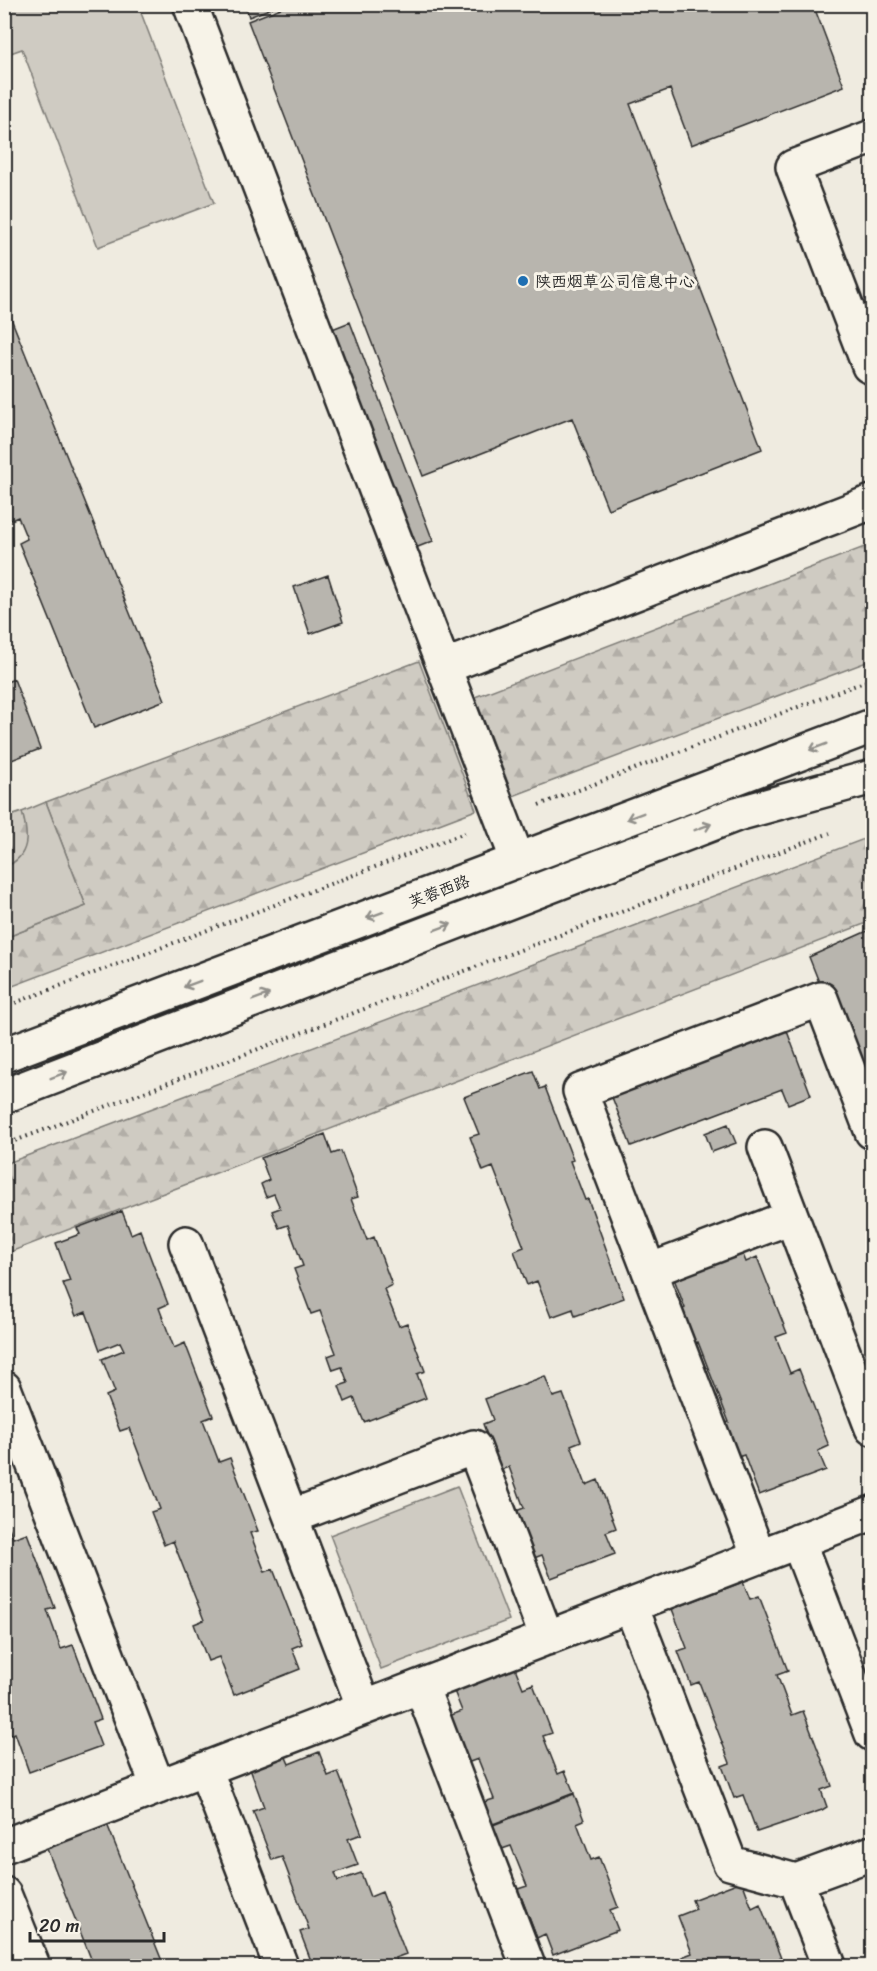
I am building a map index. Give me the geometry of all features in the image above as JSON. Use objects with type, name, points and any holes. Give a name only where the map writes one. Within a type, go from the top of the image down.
[{"type":"street","points":[[190,4],[518,861]]},
{"type":"street","points":[[873,137],[793,167],[869,366],[873,364]]},
{"type":"street","points":[[444,667],[873,502]]},
{"type":"street","name":"芙蓉西路","points":[[4,1055],[873,726]]},
{"type":"street","points":[[4,1096],[737,814],[873,777]]},
{"type":"street","points":[[759,1557],[580,1091],[821,999],[873,1132]]},
{"type":"street","points":[[765,1147],[873,1428]]},
{"type":"street","points":[[649,1271],[792,1217]]},
{"type":"street","points":[[186,1243],[364,1708]]},
{"type":"street","points":[[4,1388],[158,1787]]},
{"type":"street","points":[[291,1517],[474,1447],[547,1638]]},
{"type":"street","points":[[4,1846],[873,1513]]},
{"type":"street","points":[[798,1541],[873,1734]]},
{"type":"street","points":[[631,1606],[730,1863],[796,1881],[873,1853]]},
{"type":"street","points":[[421,1686],[528,1966]]},
{"type":"street","points":[[205,1769],[281,1966]]},
{"type":"street","points":[[796,1881],[829,1966]]},
{"type":"street","points":[[4,1894],[33,1966]]},
{"type":"path","points":[[4,1007],[873,679]]},
{"type":"path","points":[[4,1145],[839,829]]},
{"type":"green space","points":[[4,5],[138,5],[214,203],[98,247],[22,49],[5,55]]},
{"type":"green space","points":[[872,544],[872,660],[513,796],[475,697]]},
{"type":"green space","points":[[419,661],[476,810],[5,989],[5,938],[86,906],[46,802]]},
{"type":"green space","points":[[46,802],[86,906],[5,938],[5,867],[19,857],[26,844],[26,829],[22,812]]},
{"type":"green space","points":[[22,812],[27,837],[24,851],[20,857],[5,867],[5,818]]},
{"type":"green space","points":[[872,836],[872,921],[5,1254],[5,1164]]},
{"type":"green space","points":[[457,1486],[509,1620],[381,1669],[330,1535]]},
{"type":"building","points":[[245,4],[282,4],[249,17]]},
{"type":"building","name":"陕西烟草公司信息中心","points":[[291,4],[813,4],[844,86],[691,145],[670,89],[630,104],[762,449],[608,509],[572,418],[423,476],[248,21]]},
{"type":"building","points":[[4,301],[165,700],[94,728],[19,543],[27,539],[18,517],[9,521],[4,510]]},
{"type":"building","points":[[350,322],[433,541],[395,556],[312,337]]},
{"type":"building","points":[[328,575],[343,622],[310,634],[294,587]]},
{"type":"building","points":[[14,679],[40,749],[4,763],[4,683]]},
{"type":"building","points":[[872,929],[872,1078],[859,1083],[809,957]]},
{"type":"building","points":[[776,1002],[811,1095],[788,1104],[782,1089],[631,1146],[601,1069]]},
{"type":"building","points":[[533,1071],[540,1089],[545,1087],[573,1160],[570,1161],[585,1200],[588,1199],[624,1298],[575,1316],[573,1309],[551,1317],[537,1281],[527,1285],[514,1251],[524,1247],[493,1167],[483,1171],[470,1137],[479,1134],[464,1097]]},
{"type":"building","points":[[728,1124],[736,1143],[712,1152],[705,1133]]},
{"type":"building","points":[[325,1134],[332,1154],[341,1151],[358,1197],[351,1199],[367,1240],[374,1237],[392,1285],[384,1289],[399,1326],[407,1323],[425,1371],[417,1374],[426,1398],[364,1422],[354,1398],[345,1402],[339,1386],[348,1383],[342,1367],[333,1370],[328,1356],[336,1353],[320,1311],[311,1314],[294,1269],[303,1266],[288,1225],[279,1228],[272,1211],[280,1208],[274,1194],[266,1197],[261,1184],[269,1180],[261,1158]]},
{"type":"building","points":[[122,1211],[131,1234],[140,1230],[168,1304],[159,1308],[174,1348],[185,1343],[213,1416],[203,1420],[219,1462],[230,1458],[258,1531],[250,1533],[265,1572],[273,1569],[302,1644],[292,1648],[300,1669],[234,1695],[219,1657],[208,1661],[194,1624],[204,1620],[173,1541],[164,1545],[151,1512],[160,1509],[129,1428],[120,1431],[106,1396],[115,1392],[102,1359],[124,1350],[120,1342],[100,1350],[86,1312],[76,1316],[63,1283],[70,1281],[56,1243],[80,1234],[77,1228]]},
{"type":"building","points":[[738,1242],[746,1262],[757,1257],[787,1333],[776,1337],[790,1373],[799,1369],[829,1446],[818,1451],[826,1470],[759,1495],[744,1455],[732,1459],[719,1425],[729,1422],[698,1342],[690,1345],[677,1311],[685,1308],[670,1268]]},
{"type":"building","points":[[545,1376],[553,1397],[563,1394],[581,1441],[571,1445],[586,1485],[598,1480],[616,1528],[606,1532],[615,1554],[551,1578],[542,1555],[534,1558],[516,1511],[524,1508],[509,1467],[500,1470],[483,1424],[493,1420],[485,1399]]},
{"type":"building","points":[[4,1514],[13,1538],[27,1533],[55,1608],[47,1610],[61,1649],[73,1645],[101,1719],[92,1722],[101,1746],[29,1772],[15,1733],[4,1737]]},
{"type":"building","points":[[743,1582],[750,1599],[759,1596],[788,1671],[777,1675],[792,1715],[803,1711],[832,1786],[821,1790],[827,1807],[757,1832],[743,1795],[734,1798],[722,1766],[730,1763],[699,1682],[691,1685],[678,1651],[687,1648],[672,1609]]},
{"type":"building","points":[[515,1668],[523,1688],[533,1684],[552,1733],[543,1736],[558,1774],[565,1771],[574,1793],[493,1824],[484,1802],[494,1799],[478,1759],[467,1763],[449,1716],[462,1711],[454,1691]]},
{"type":"building","points":[[319,1752],[328,1776],[338,1772],[362,1834],[348,1839],[358,1865],[335,1873],[338,1881],[361,1873],[370,1897],[382,1892],[406,1954],[395,1958],[399,1966],[313,1966],[300,1932],[309,1929],[282,1857],[272,1860],[253,1811],[264,1807],[250,1769],[285,1755],[289,1764]]},
{"type":"building","points":[[574,1794],[584,1820],[577,1823],[591,1860],[599,1857],[618,1907],[610,1910],[618,1930],[553,1955],[545,1934],[537,1938],[518,1889],[527,1886],[511,1846],[502,1849],[493,1825]]},
{"type":"building","points":[[107,1824],[164,1966],[94,1966],[47,1849]]},
{"type":"building","points":[[742,1881],[752,1908],[760,1904],[784,1966],[685,1966],[682,1957],[692,1953],[678,1916],[696,1909],[692,1900]]},
{"type":"place","name":"陕西烟草公司信息中心","points":[[523,281]]}]
